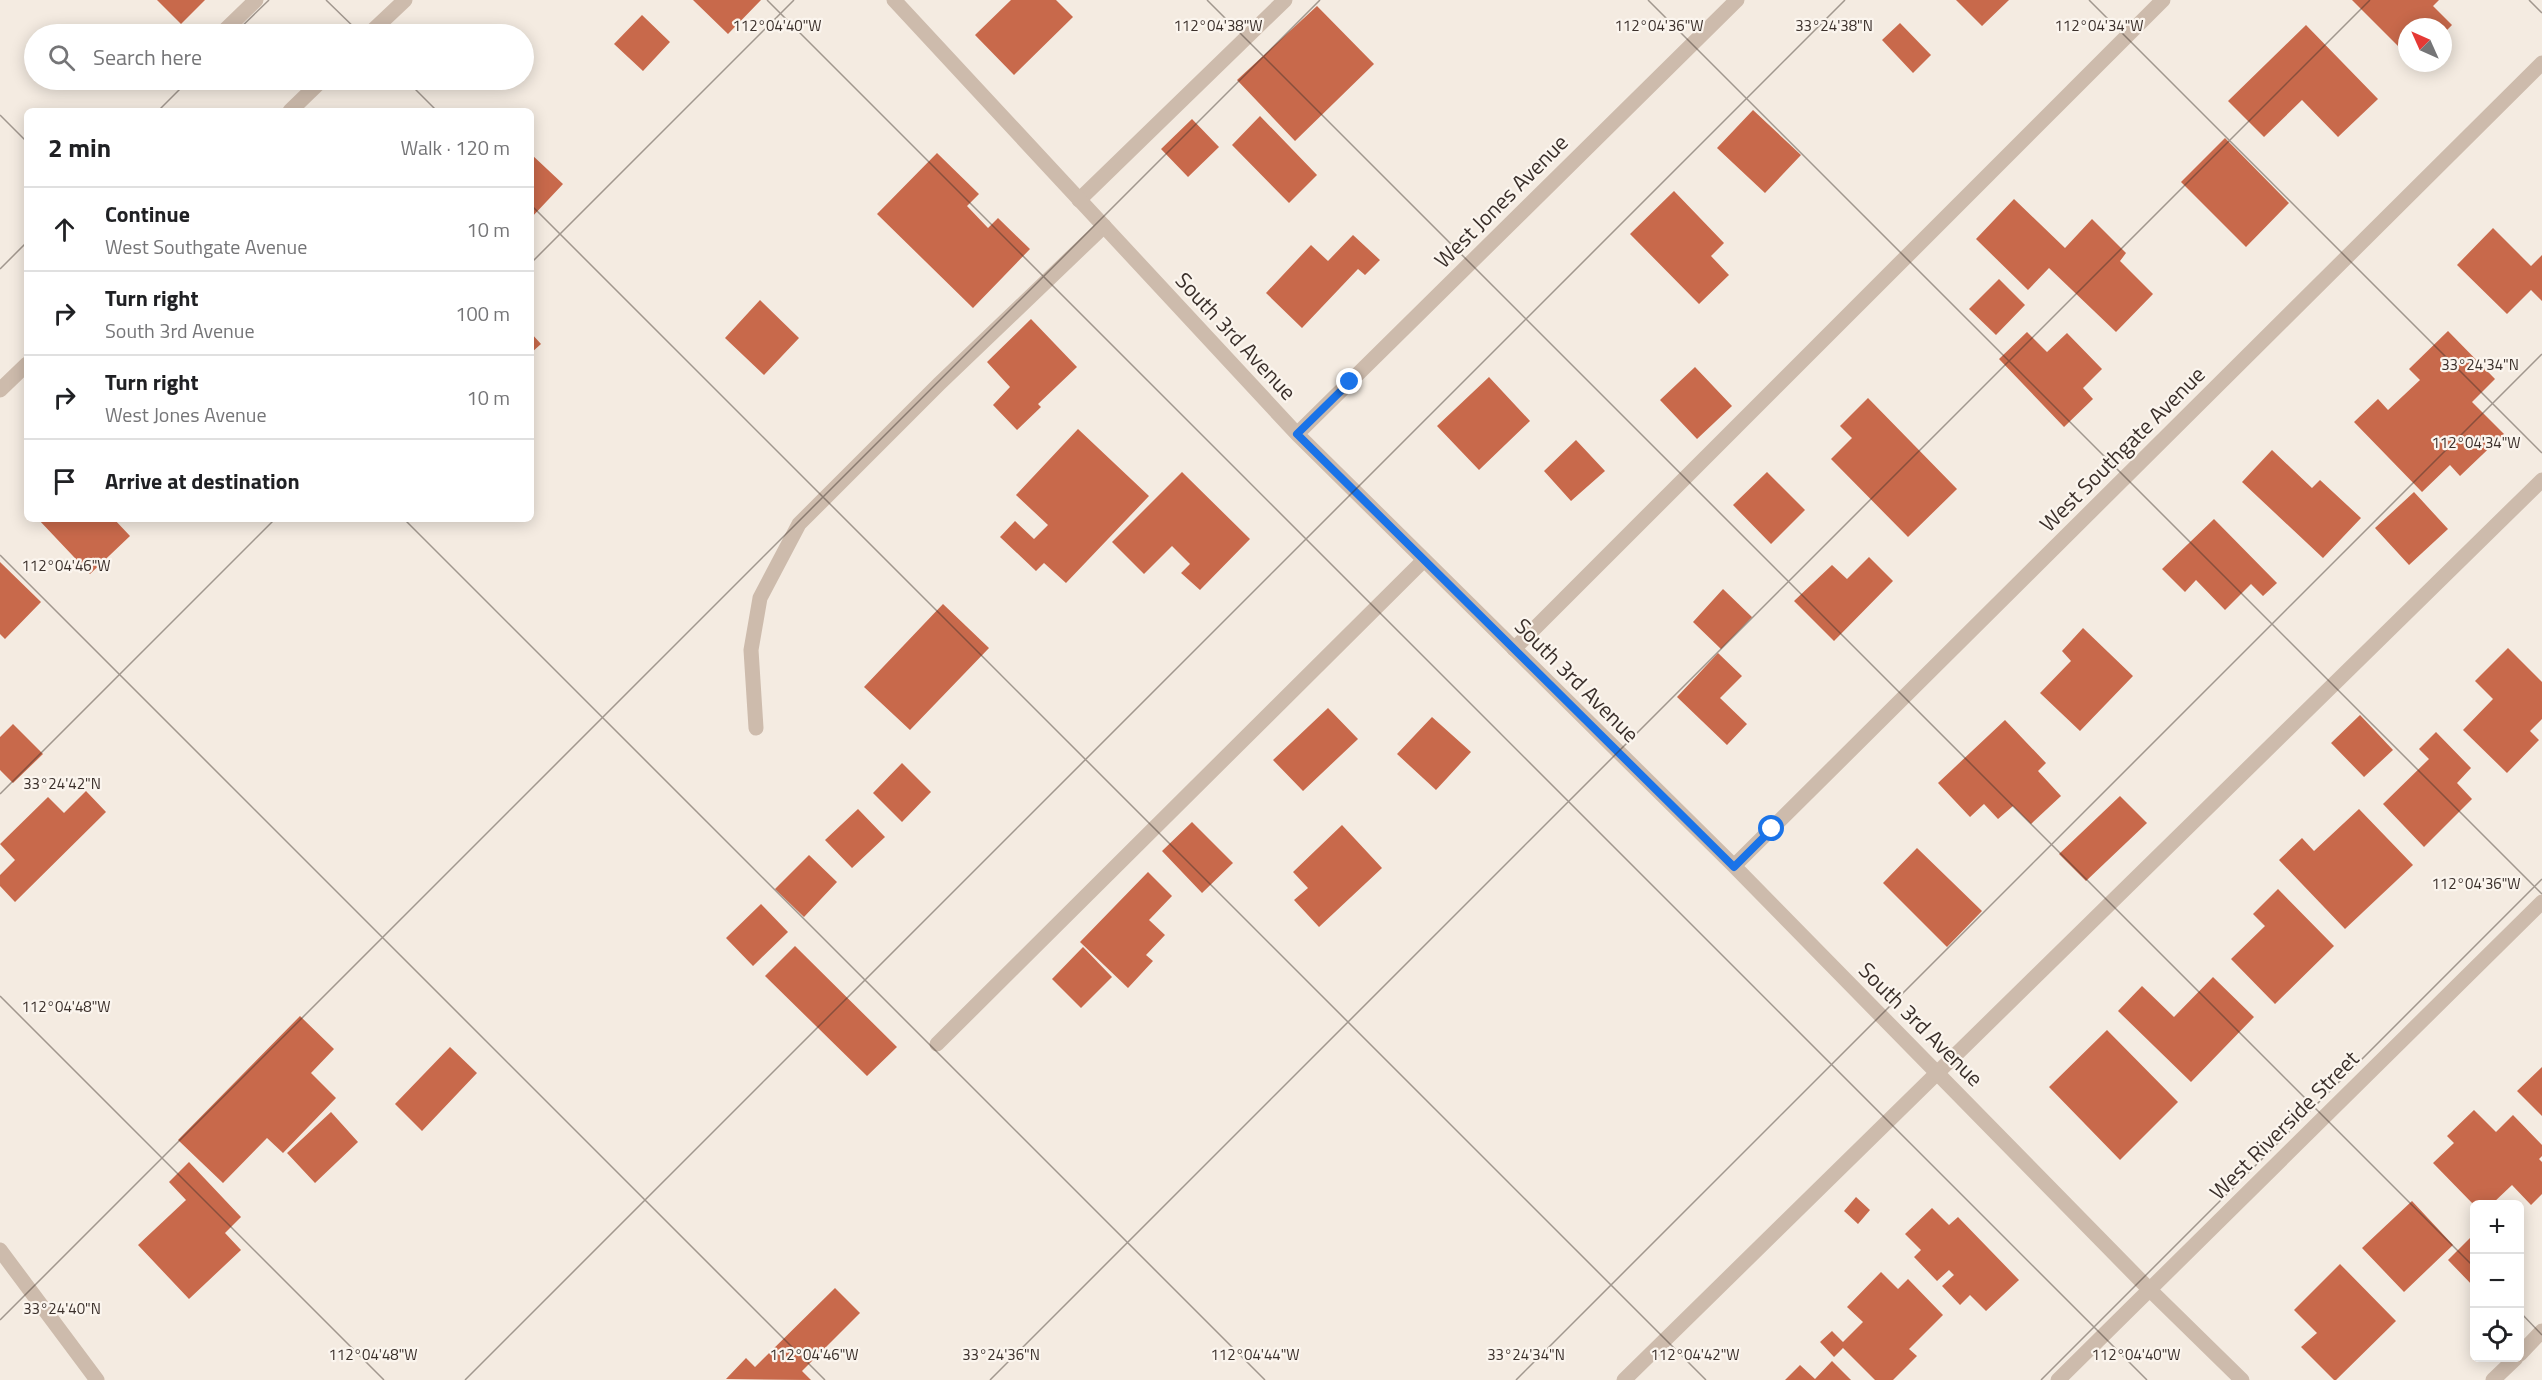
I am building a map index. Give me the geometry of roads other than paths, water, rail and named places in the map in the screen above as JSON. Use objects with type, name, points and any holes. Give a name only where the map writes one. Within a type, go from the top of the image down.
[{"type":"street","points":[[231,24],[256,0]]},
{"type":"street","points":[[380,24],[405,0]]},
{"type":"street","name":"South 3rd Avenue","points":[[894,0],[1297,434],[1734,867],[2149,1289],[2242,1380]]},
{"type":"street","points":[[1079,200],[1285,0]]},
{"type":"street","name":"West Jones Avenue","points":[[1297,434],[1737,0]]},
{"type":"street","points":[[1514,649],[2163,0]]},
{"type":"street","name":"West Southgate Avenue","points":[[1734,867],[2542,63]]},
{"type":"street","points":[[293,108],[312,90]]},
{"type":"street","points":[[756,728],[751,650],[760,598],[800,524],[939,384],[1104,226]]},
{"type":"street","points":[[0,390],[24,367]]},
{"type":"street","points":[[1624,1380],[2542,480]]},
{"type":"street","points":[[937,1044],[1424,560]]},
{"type":"street","name":"West Riverside Street","points":[[2058,1380],[2542,902]]},
{"type":"street","points":[[0,1251],[97,1380]]},
{"type":"street","points":[[2524,1350],[2542,1331]]},
{"type":"street","points":[[2493,1380],[2512,1362]]}]
